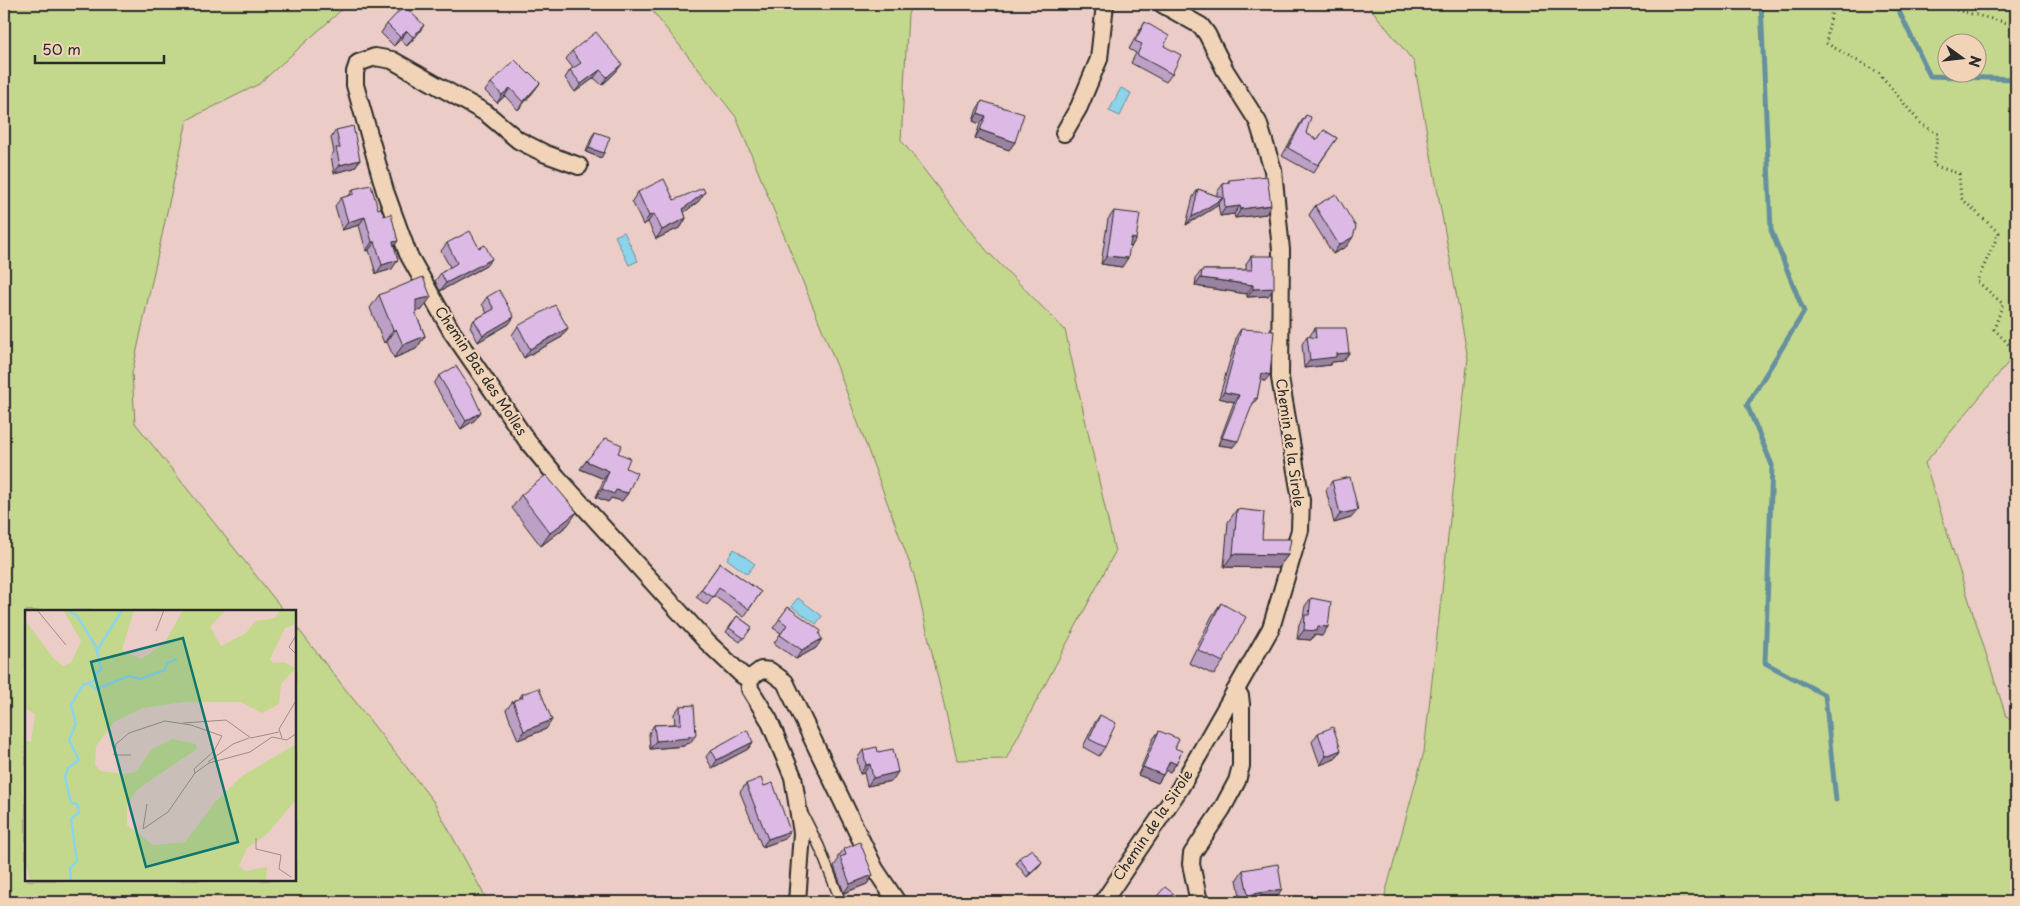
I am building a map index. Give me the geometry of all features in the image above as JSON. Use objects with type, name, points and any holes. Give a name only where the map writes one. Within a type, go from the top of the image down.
[{"type":"street","points":[[1064,133],[1079,107],[1099,59],[1105,4]]},
{"type":"street","name":"Chemin de la Sirole","points":[[1103,902],[1180,788],[1234,690],[1271,628],[1300,530],[1301,500],[1280,378],[1281,250],[1273,170],[1258,122],[1225,70],[1207,34],[1201,26],[1162,4]]},
{"type":"street","name":"Chemin Bas des Molles","points":[[579,166],[546,154],[518,140],[486,113],[392,60],[375,57],[358,63],[355,72],[355,85],[384,191],[408,254],[452,332],[528,442],[557,477],[702,637],[742,675],[749,679]]},
{"type":"street","points":[[796,902],[802,833],[793,777],[769,720],[750,689],[749,679],[761,670],[770,671],[785,682],[875,869],[897,902]]},
{"type":"street","points":[[1199,902],[1190,864],[1192,854],[1228,800],[1241,766],[1241,704],[1240,696],[1234,690]]},
{"type":"lane","points":[[797,802],[819,846],[841,902]]},
{"type":"path","points":[[1832,4],[1826,43],[1879,73],[1921,124],[1938,134],[1933,165],[1959,174],[1962,198],[1999,233],[1977,281],[2002,304],[1994,329],[2016,352]]},
{"type":"path","points":[[1932,4],[2016,25]]},
{"type":"green space","points":[[4,4],[348,4],[259,84],[187,120],[132,373],[135,423],[283,610],[25,610],[25,881],[296,881],[296,626],[433,801],[488,902],[4,902]]},
{"type":"green space","points":[[647,4],[913,4],[908,14],[901,140],[986,250],[1065,330],[1115,552],[1006,759],[957,760],[914,575],[837,366],[736,117]]},
{"type":"green space","points":[[1367,4],[2016,4],[2016,353],[1925,463],[2006,716],[2016,726],[2016,902],[1383,902],[1424,752],[1468,358],[1414,62]]},
{"type":"water","points":[[1121,88],[1131,93],[1120,116],[1109,111]]},
{"type":"water","points":[[624,232],[638,261],[629,265],[615,236]]},
{"type":"water","points":[[734,549],[755,564],[747,574],[727,559]]},
{"type":"water","points":[[798,598],[822,616],[816,624],[791,606]]},
{"type":"building","points":[[404,6],[424,25],[413,37],[407,31],[400,37],[387,24]]},
{"type":"building","points":[[1145,22],[1169,36],[1164,46],[1181,55],[1172,74],[1137,55],[1142,44],[1135,41]]},
{"type":"building","points":[[596,32],[622,64],[607,77],[600,70],[581,84],[570,70],[581,63],[572,51]]},
{"type":"building","points":[[515,60],[540,83],[523,102],[510,88],[502,95],[491,83]]},
{"type":"building","points":[[982,101],[1024,114],[1015,142],[980,130],[986,116],[978,113]]},
{"type":"building","points":[[1306,115],[1311,117],[1306,133],[1317,140],[1324,130],[1337,138],[1318,165],[1288,148]]},
{"type":"building","points":[[353,126],[360,160],[340,165],[336,148],[340,148],[336,130]]},
{"type":"building","points":[[595,132],[610,137],[604,153],[589,148]]},
{"type":"building","points":[[1267,176],[1271,205],[1241,209],[1240,206],[1225,208],[1223,184],[1229,183],[1229,180]]},
{"type":"building","points":[[664,179],[674,200],[703,188],[705,192],[683,209],[686,218],[662,230],[654,214],[649,216],[638,192]]},
{"type":"building","points":[[371,185],[378,209],[381,208],[384,216],[391,214],[398,241],[393,242],[398,260],[382,265],[375,242],[372,242],[365,217],[348,222],[341,198],[354,194],[353,189]]},
{"type":"building","points":[[1198,189],[1223,198],[1192,217]]},
{"type":"building","points":[[1336,194],[1356,227],[1353,237],[1339,245],[1315,206]]},
{"type":"building","points":[[1114,211],[1140,214],[1136,239],[1131,238],[1128,258],[1107,256]]},
{"type":"building","points":[[470,231],[479,248],[485,245],[492,259],[446,283],[441,273],[457,263],[447,243]]},
{"type":"building","points":[[1251,256],[1274,256],[1274,288],[1253,289],[1253,285],[1201,278],[1202,270],[1252,270]]},
{"type":"building","points":[[423,277],[431,297],[416,300],[416,314],[425,336],[403,345],[396,329],[393,330],[379,295]]},
{"type":"building","points":[[499,290],[514,317],[483,335],[474,320],[494,309],[487,297]]},
{"type":"building","points":[[555,305],[568,328],[530,349],[518,326]]},
{"type":"building","points":[[1315,328],[1346,328],[1349,353],[1336,354],[1336,357],[1310,360],[1307,336],[1316,338]]},
{"type":"building","points":[[1241,329],[1274,331],[1270,375],[1262,373],[1257,399],[1255,398],[1238,441],[1222,438],[1239,395],[1224,392]]},
{"type":"building","points":[[456,366],[470,388],[481,412],[466,421],[439,376]]},
{"type":"building","points":[[606,438],[622,445],[618,453],[630,458],[626,468],[637,473],[628,493],[616,490],[614,494],[602,489],[609,471],[586,461]]},
{"type":"building","points":[[546,475],[577,512],[550,533],[521,495]]},
{"type":"building","points":[[1350,477],[1358,510],[1340,514],[1332,481]]},
{"type":"building","points":[[1237,509],[1264,512],[1262,539],[1291,539],[1288,555],[1233,554]]},
{"type":"building","points":[[720,563],[761,592],[749,609],[719,588],[713,597],[701,590]]},
{"type":"building","points":[[1311,598],[1331,602],[1328,627],[1318,626],[1317,631],[1304,630],[1305,615],[1309,615]]},
{"type":"building","points":[[1221,603],[1246,617],[1223,662],[1198,650]]},
{"type":"building","points":[[788,607],[821,631],[819,634],[822,639],[802,650],[780,635],[787,625],[779,619]]},
{"type":"building","points":[[737,616],[752,627],[744,638],[729,628]]},
{"type":"building","points":[[539,688],[552,720],[524,731],[513,701],[523,697],[522,694]]},
{"type":"building","points":[[694,705],[696,735],[689,736],[689,738],[656,741],[654,725],[681,724],[680,706]]},
{"type":"building","points":[[1100,715],[1116,723],[1105,747],[1089,739]]},
{"type":"building","points":[[1333,727],[1341,750],[1326,756],[1318,733]]},
{"type":"building","points":[[747,730],[753,742],[717,760],[711,750]]},
{"type":"building","points":[[1159,731],[1179,739],[1175,748],[1182,751],[1176,764],[1170,761],[1163,775],[1143,767]]},
{"type":"building","points":[[877,747],[878,752],[893,749],[898,772],[873,778],[870,764],[866,765],[863,750]]},
{"type":"building","points":[[761,778],[764,786],[773,783],[790,831],[768,839],[746,784]]},
{"type":"building","points":[[860,842],[873,875],[850,884],[840,857],[846,855],[844,849]]},
{"type":"building","points":[[1032,849],[1042,862],[1030,873],[1019,858]]},
{"type":"building","points":[[1278,864],[1282,889],[1248,895],[1243,870]]},
{"type":"building","points":[[1165,887],[1184,902],[1152,902]]},
{"type":"building","points":[[1026,897],[1036,902],[1023,902]]},
{"type":"waterway","points":[[1761,4],[1771,230],[1804,312],[1747,405],[1772,465],[1765,663],[1825,695],[1836,800]]},
{"type":"waterway","points":[[1869,4],[1898,9],[1930,76],[2016,79]]}]
